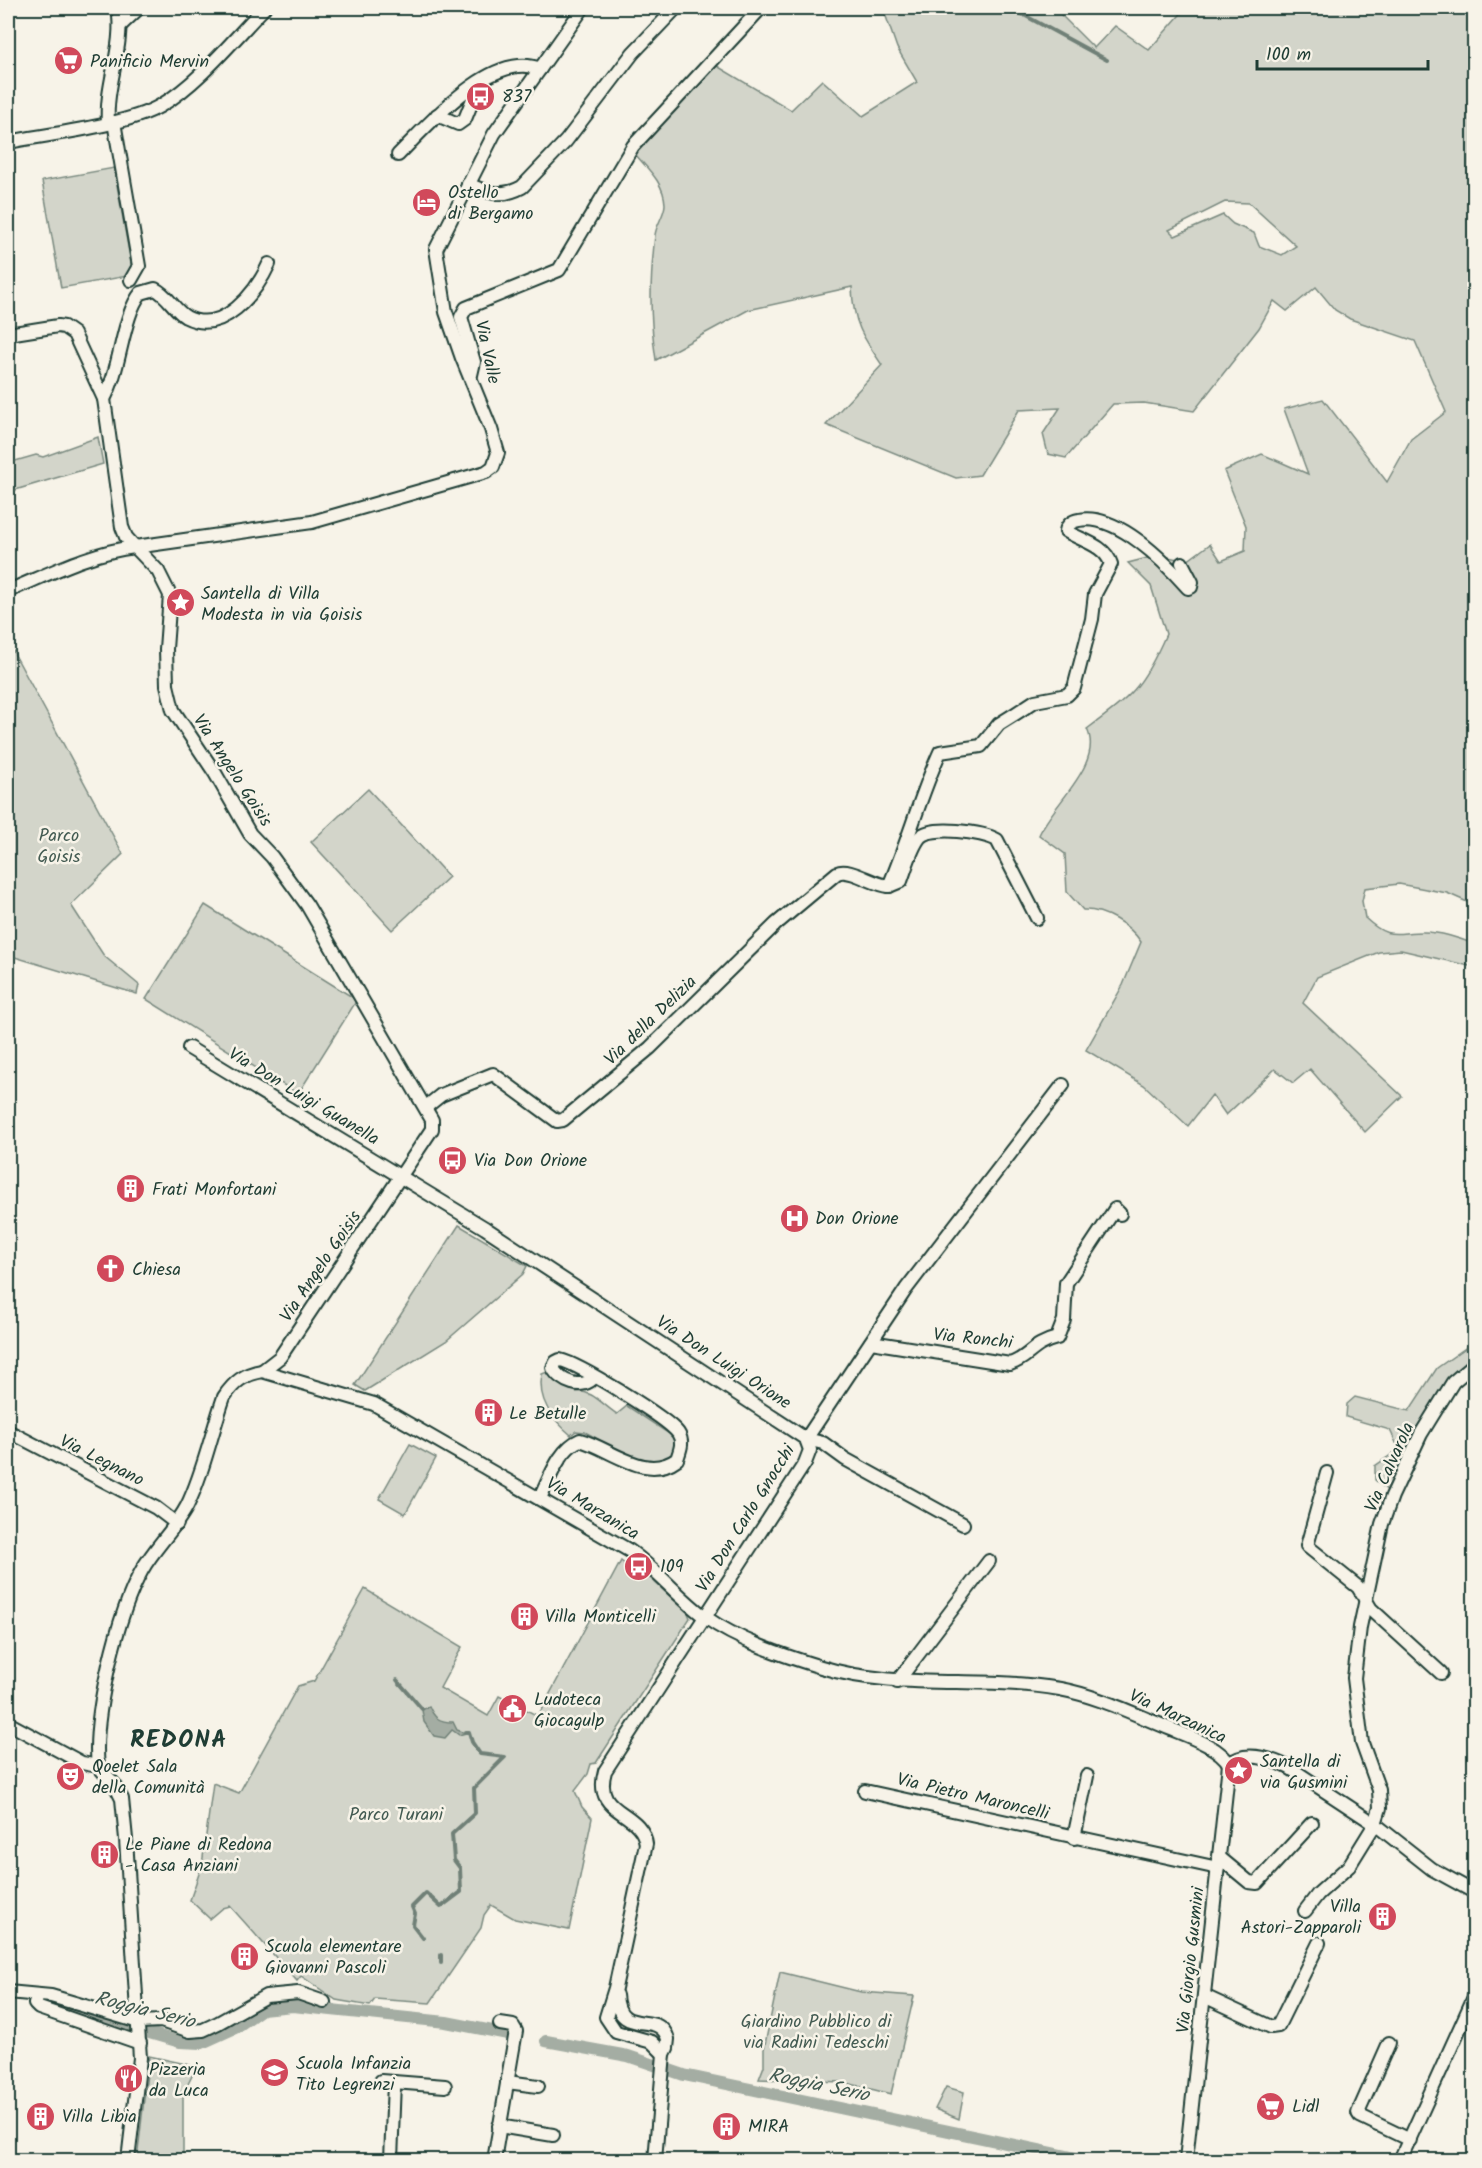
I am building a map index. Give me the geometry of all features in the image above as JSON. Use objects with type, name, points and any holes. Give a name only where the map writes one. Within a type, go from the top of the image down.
[{"type":"street","points":[[118,8],[121,25],[109,87],[111,122],[139,266],[131,280]]},
{"type":"street","points":[[121,25],[138,8]]},
{"type":"street","points":[[8,142],[142,114],[174,98],[264,8]]},
{"type":"street","points":[[471,375],[462,358],[446,312],[436,256],[438,242],[494,134],[583,8]]},
{"type":"street","points":[[468,184],[493,194],[514,192],[522,187],[566,141],[633,53],[676,8]]},
{"type":"street","name":"Via Valle","points":[[135,547],[312,522],[486,472],[493,467],[498,453],[471,375],[474,362],[461,317],[466,308],[559,270],[633,146],[761,8]]},
{"type":"street","points":[[398,155],[452,101],[479,83],[509,67],[523,64],[540,69]]},
{"type":"street","points":[[437,115],[458,124],[465,119],[471,98],[479,83]]},
{"type":"street","points":[[104,399],[114,376],[132,310],[141,293],[155,289],[186,316],[195,320],[212,319],[241,306],[259,285],[268,264]]},
{"type":"street","points":[[8,334],[58,326],[70,329],[104,399]]},
{"type":"street","name":"Via Angelo Goisis","points":[[98,1766],[100,1722],[118,1630],[143,1569],[177,1524],[188,1503],[224,1397],[230,1387],[244,1376],[262,1371],[280,1357],[432,1129],[432,1120],[426,1107],[307,904],[272,857],[250,834],[215,773],[173,710],[167,685],[166,649],[170,595],[158,571],[126,537],[122,527],[104,399]]},
{"type":"street","points":[[889,886],[903,854],[919,801],[940,752],[981,746],[999,724],[1035,701],[1067,695],[1074,688],[1092,619],[1095,594],[1111,564],[1108,555],[1068,533],[1067,526],[1080,520],[1107,524],[1145,546],[1188,588],[1191,587],[1192,582],[1182,563]]},
{"type":"street","points":[[8,591],[94,556],[135,547]]},
{"type":"street","points":[[889,886],[901,881],[918,840],[925,833],[938,831],[979,834],[997,840],[1036,918]]},
{"type":"street","name":"Via della Delizia","points":[[426,1107],[441,1095],[492,1074],[557,1121],[563,1120],[573,1115],[650,1048],[776,924],[837,873],[849,871],[877,885],[889,886]]},
{"type":"street","name":"Via Don Luigi Guanella","points":[[189,1048],[402,1176]]},
{"type":"street","points":[[806,1439],[906,1289],[1063,1085]]},
{"type":"street","name":"Via Don Luigi Orione","points":[[402,1176],[806,1439],[823,1443],[845,1459],[963,1524]]},
{"type":"street","name":"Via Ronchi","points":[[871,1342],[1010,1364],[1021,1361],[1041,1342],[1057,1338],[1064,1320],[1065,1283],[1115,1209],[1120,1214]]},
{"type":"street","name":"Via Calvarola","points":[[1375,1824],[1381,1801],[1362,1743],[1354,1678],[1360,1627],[1382,1524],[1392,1496],[1421,1434],[1453,1382],[1474,1364]]},
{"type":"street","name":"Via Marzanica","points":[[262,1371],[374,1404],[540,1498],[643,1560],[704,1616],[750,1641],[784,1655],[862,1678],[897,1682],[969,1682],[1070,1691],[1178,1732],[1221,1754],[1229,1764],[1242,1757],[1276,1761],[1375,1824],[1432,1869],[1474,1892]]},
{"type":"street","points":[[540,1498],[562,1455],[571,1444],[580,1440],[633,1463],[657,1469],[677,1459],[681,1440],[677,1432],[665,1421],[594,1377]]},
{"type":"street","name":"Via Legnano","points":[[8,1431],[156,1508],[177,1524]]},
{"type":"street","name":"Via Don Carlo Gnocchi","points":[[655,2160],[667,2035],[658,2026],[622,2016],[617,2009],[615,1988],[646,1844],[645,1835],[639,1827],[608,1803],[601,1784],[604,1770],[805,1463],[810,1450],[806,1439]]},
{"type":"street","points":[[805,1463],[820,1455],[830,1453],[845,1459]]},
{"type":"street","points":[[1327,1473],[1307,1546],[1358,1587],[1371,1609],[1441,1673]]},
{"type":"street","points":[[897,1682],[989,1561]]},
{"type":"street","points":[[8,1723],[82,1763],[98,1766],[115,1785],[122,1799],[140,2041],[129,2160]]},
{"type":"street","name":"Via Giorgio Gusmini","points":[[1186,2160],[1229,1764]]},
{"type":"street","points":[[1074,1838],[1087,1776]]},
{"type":"street","name":"Via Pietro Maroncelli","points":[[866,1791],[1074,1838],[1219,1863]]},
{"type":"street","points":[[1219,1863],[1249,1882],[1257,1883],[1312,1823]]},
{"type":"street","points":[[1305,1911],[1318,1894],[1349,1866],[1375,1824]]},
{"type":"street","points":[[1204,1996],[1271,2027],[1278,2026],[1318,1943]]},
{"type":"street","points":[[8,1992],[65,1999],[139,2022],[161,2020],[190,2031],[203,2030],[266,1996],[298,1993],[324,2002]]},
{"type":"street","points":[[38,1995],[35,2004],[39,2008],[140,2041]]},
{"type":"street","points":[[1400,2160],[1474,1997]]},
{"type":"street","points":[[494,2160],[516,2031],[513,2026],[500,2024]]},
{"type":"street","points":[[1389,2043],[1358,2113],[1410,2140]]},
{"type":"street","points":[[391,2160],[387,2082],[445,2086]]},
{"type":"street","points":[[507,2082],[538,2086]]},
{"type":"street","points":[[499,2126],[553,2135]]},
{"type":"green space","points":[[883,8],[1058,8],[1059,13],[1094,48],[1115,26],[1149,50],[1186,8],[1474,8],[1474,905],[1447,893],[1399,884],[1365,888],[1362,901],[1365,918],[1387,933],[1437,933],[1474,944],[1474,967],[1401,950],[1379,952],[1317,977],[1303,1003],[1402,1096],[1365,1132],[1310,1069],[1293,1083],[1275,1069],[1226,1115],[1212,1095],[1188,1126],[1144,1085],[1086,1050],[1123,985],[1141,942],[1116,919],[1099,912],[1083,910],[1067,892],[1065,854],[1039,835],[1075,783],[1089,756],[1090,742],[1087,729],[1135,689],[1150,667],[1166,634],[1151,586],[1128,563],[1159,555],[1187,561],[1210,544],[1221,561],[1245,551],[1246,526],[1224,471],[1262,454],[1308,474],[1284,409],[1323,399],[1387,482],[1411,439],[1446,412],[1415,341],[1350,319],[1335,310],[1316,287],[1287,311],[1274,301],[1259,328],[1194,411],[1144,403],[1113,404],[1066,458],[1048,454],[1043,434],[1060,408],[1019,410],[980,475],[956,478],[826,425],[882,365],[860,329],[854,310],[852,287],[748,310],[656,360],[651,313],[652,267],[656,231],[665,204],[662,189],[635,154],[651,137],[666,113],[712,63],[791,110],[822,80],[863,116],[917,82],[897,48]],"holes":[[[1225,202],[1249,203],[1296,246],[1282,255],[1259,246],[1254,233],[1233,224],[1223,215],[1175,236],[1169,230]]]},
{"type":"green space","points":[[114,168],[133,275],[61,288],[42,181]]},
{"type":"green space","points":[[98,437],[103,464],[15,490],[8,473],[8,463],[36,455],[43,457]]},
{"type":"green space","name":"Parco Goisis","points":[[8,642],[123,854],[71,905],[104,956],[139,985],[137,994],[8,955]]},
{"type":"green space","points":[[368,789],[449,877],[392,930],[311,842]]},
{"type":"green space","points":[[205,905],[357,1000],[298,1094],[146,999]]},
{"type":"green space","points":[[459,1225],[527,1266],[523,1274],[446,1341],[365,1391],[355,1385]]},
{"type":"green space","points":[[1474,1342],[1474,1378],[1468,1375],[1441,1391],[1422,1420],[1389,1492],[1375,1480],[1375,1466],[1395,1452],[1398,1447],[1390,1430],[1346,1417],[1347,1404],[1355,1397],[1409,1411],[1437,1368]]},
{"type":"green space","points":[[547,1372],[576,1392],[592,1396],[617,1414],[627,1406],[674,1437],[674,1451],[671,1457],[655,1464],[636,1459],[585,1432],[576,1431],[571,1435],[552,1416],[544,1401],[541,1383],[542,1374]]},
{"type":"green space","points":[[410,1444],[436,1458],[405,1514],[379,1499]]},
{"type":"green space","name":"Parco Turani","points":[[621,1561],[642,1578],[650,1578],[688,1613],[690,1618],[596,1763],[591,1764],[588,1774],[575,1791],[582,1807],[592,1818],[569,1930],[515,1919],[491,1905],[484,1915],[481,1928],[430,2003],[375,1999],[370,2006],[336,2000],[301,1976],[297,1981],[230,1906],[223,1908],[210,1919],[190,1900],[202,1865],[213,1783],[239,1793],[298,1686],[314,1681],[365,1589],[462,1647],[440,1688],[488,1716],[499,1696],[538,1716]]},
{"type":"green space","name":"Giardino Pubblico di via Radini Tedeschi","points":[[780,1972],[861,1992],[914,1996],[891,2094],[843,2082],[759,2079],[764,2066],[764,2049]]},
{"type":"green space","points":[[149,2056],[190,2065],[192,2076],[183,2094],[183,2160],[137,2160]]},
{"type":"green space","points":[[946,2087],[964,2092],[959,2119],[935,2109]]},
{"type":"shaded area","points":[[429,1706],[438,1718],[453,1722],[457,1730],[466,1733],[459,1735],[452,1730],[445,1738],[434,1736],[424,1722],[422,1710]]},
{"type":"waterway","points":[[1011,8],[1107,60]]},
{"type":"waterway","points":[[397,1680],[422,1709]]},
{"type":"waterway","points":[[423,1938],[413,1925],[415,1914],[412,1907],[426,1893],[441,1907],[461,1892],[460,1868],[454,1860],[452,1834],[475,1813],[474,1788],[505,1757],[480,1754],[469,1732],[466,1732]]},
{"type":"waterway","points":[[441,1955],[441,1963]]},
{"type":"waterway","name":"Roggia Serio","points":[[50,2004],[180,2042],[202,2043],[235,2028],[262,2009],[293,2006],[446,2022],[508,2034]]},
{"type":"waterway","name":"Roggia Serio","points":[[546,2041],[628,2056],[684,2075],[1086,2160]]},
{"type":"place","name":"Panificio Mervin","points":[[69,61]]},
{"type":"place","name":"837","points":[[481,96]]},
{"type":"place","name":"Ostello di Bergamo","points":[[427,202]]},
{"type":"place","name":"Santella di Villa Modesta in via Goisis","points":[[180,603]]},
{"type":"place","name":"Via Don Orione","points":[[453,1160]]},
{"type":"place","name":"Frati Monfortani","points":[[131,1189]]},
{"type":"place","name":"Don Orione","points":[[794,1218]]},
{"type":"place","name":"Chiesa","points":[[111,1269]]},
{"type":"place","name":"Le Betulle","points":[[488,1413]]},
{"type":"place","name":"109","points":[[639,1566]]},
{"type":"place","name":"Villa Monticelli","points":[[524,1616]]},
{"type":"place","name":"Ludoteca Giocagulp","points":[[513,1709]]},
{"type":"place","name":"Santella di via Gusmini","points":[[1239,1771]]},
{"type":"place","name":"Qoelet Sala della Comunità","points":[[71,1776]]},
{"type":"place","name":"Le Piane di Redona - Casa Anziani","points":[[104,1854]]},
{"type":"place","name":"Villa Astori-Zapparoli","points":[[1382,1916]]},
{"type":"place","name":"Scuola elementare Giovanni Pascoli","points":[[244,1956]]},
{"type":"place","name":"Scuola Infanzia Tito Legrenzi","points":[[275,2073]]},
{"type":"place","name":"Pizzeria da Luca","points":[[128,2079]]},
{"type":"place","name":"Lidl","points":[[1271,2106]]},
{"type":"place","name":"Villa Libia","points":[[41,2116]]},
{"type":"place","name":"MIRA","points":[[727,2126]]},
{"type":"district","name":"REDONA","points":[[179,1739]]}]
